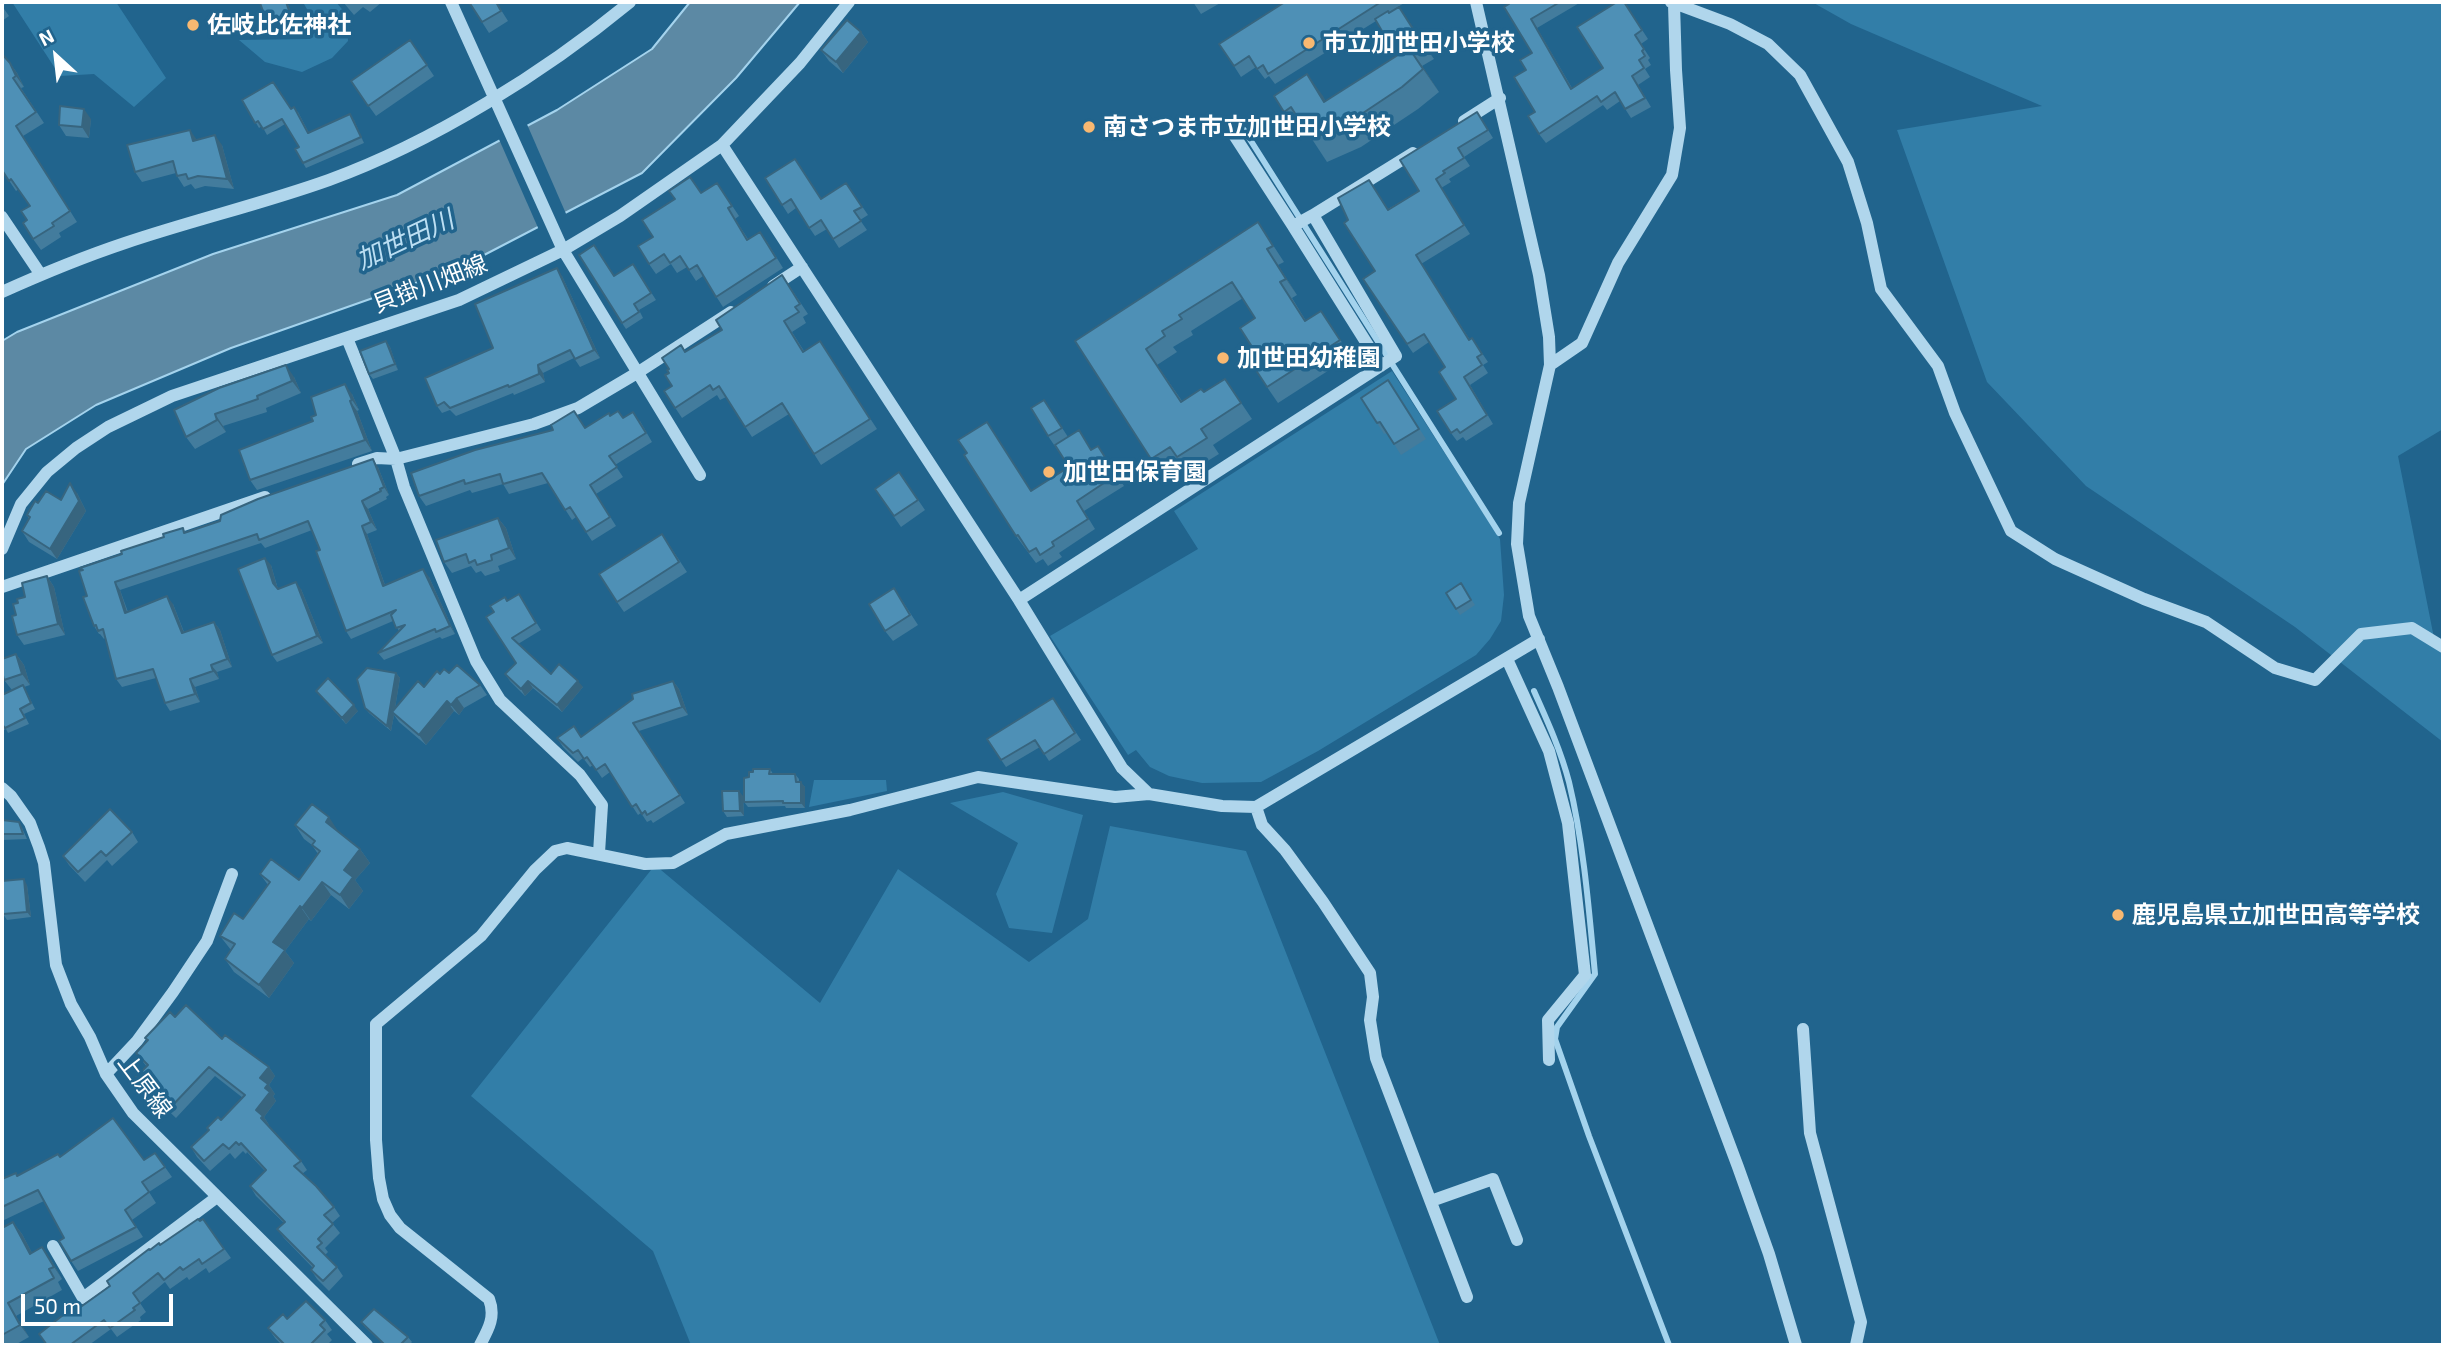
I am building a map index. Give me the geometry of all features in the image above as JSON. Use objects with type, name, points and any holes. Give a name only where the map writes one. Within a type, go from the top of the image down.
[{"type":"street","points":[[452,2],[560,244],[700,475]]},
{"type":"street","points":[[2,292],[123,243],[329,180],[392,153],[498,104],[630,2]]},
{"type":"street","name":"貝掛川畑線","points":[[2,549],[22,504],[47,472],[108,427],[172,396],[459,300],[560,244],[621,216],[722,145],[800,64],[849,2]]},
{"type":"street","points":[[1476,2],[1539,275],[1549,337],[1550,365],[1519,503],[1517,544],[1528,615],[1742,1179],[1769,1254],[1796,1345]]},
{"type":"street","points":[[1550,365],[1582,343],[1618,263],[1672,175],[1680,128],[1673,3],[1730,24],[1768,44],[1800,75],[1849,162],[1867,223],[1881,289],[1938,366],[1955,413],[2011,531],[2055,559],[2144,599],[2206,622],[2275,668],[2315,680],[2361,634],[2412,628],[2443,647]]},
{"type":"street","points":[[1453,127],[1500,98]]},
{"type":"street","points":[[1018,600],[1396,356],[1303,221],[1234,135]]},
{"type":"street","points":[[1303,221],[1430,142]]},
{"type":"street","points":[[722,145],[1018,600],[1122,768],[1149,794]]},
{"type":"street","points":[[2,216],[41,275]]},
{"type":"street","points":[[1303,221],[1386,362]]},
{"type":"street","points":[[351,467],[377,458],[396,459],[534,424],[578,408],[802,267]]},
{"type":"street","points":[[347,338],[396,459],[404,487],[476,661],[500,699],[580,775],[602,805],[599,853]]},
{"type":"street","points":[[2,587],[272,494]]},
{"type":"street","points":[[480,1345],[492,1318],[489,1299],[400,1228],[383,1199],[376,1140],[376,1024],[481,936],[535,870],[555,851],[567,848],[645,864],[673,863],[726,834],[850,810],[978,777],[1115,797],[1149,794],[1222,806],[1256,807],[1539,639]]},
{"type":"street","points":[[1507,659],[1549,751],[1568,823],[1585,975],[1548,1020],[1549,1060]]},
{"type":"street","name":"上原線","points":[[2,788],[30,823],[44,863],[55,965],[106,1074],[134,1113],[367,1345]]},
{"type":"street","points":[[1256,807],[1262,825],[1285,850],[1323,902],[1370,973],[1373,996],[1370,1020],[1376,1058],[1467,1297]]},
{"type":"street","points":[[106,1074],[144,1031],[207,941],[232,874]]},
{"type":"street","points":[[1803,1029],[1810,1133],[1861,1322],[1856,1345]]},
{"type":"street","points":[[1430,1201],[1493,1179],[1517,1240]]},
{"type":"street","points":[[53,1247],[83,1298],[217,1197]]},
{"type":"shaded area","points":[[12,2],[116,2],[166,78],[134,107],[94,74],[60,76]]},
{"type":"shaded area","points":[[295,2],[336,2],[346,14],[348,41],[332,58],[302,72],[265,62],[239,40],[310,39],[318,28],[304,4]]},
{"type":"shaded area","points":[[1812,2],[2443,2],[2443,429],[2398,456],[2435,643],[2443,652],[2443,742],[2295,627],[2086,486],[1987,382],[1897,130],[2042,106],[1851,24]]},
{"type":"shaded area","points":[[1392,371],[1500,539],[1504,595],[1501,621],[1490,639],[1476,655],[1318,751],[1261,782],[1202,783],[1169,776],[1150,767],[1136,750],[1128,755],[1050,636],[1198,549],[1174,511]]},
{"type":"shaded area","points":[[814,780],[886,780],[887,791],[809,807]]},
{"type":"shaded area","points":[[1003,792],[1083,815],[1052,933],[1009,928],[996,894],[1018,843],[950,803]]},
{"type":"shaded area","points":[[1110,826],[1246,851],[1440,1345],[691,1345],[653,1251],[471,1096],[655,865],[820,1003],[898,869],[1029,962],[1088,919]]},
{"type":"water","name":"加世田川","points":[[690,2],[800,2],[736,78],[642,173],[461,267],[231,348],[96,405],[26,449],[2,485],[2,341],[17,332],[213,254],[397,195],[557,110],[652,49]]},
{"type":"pier","points":[[526,122],[567,216],[539,230],[498,137]]},
{"type":"building","points":[[286,2],[294,25],[279,31],[273,16],[266,19],[260,3]]},
{"type":"building","points":[[469,2],[496,2],[501,11],[482,22]]},
{"type":"building","name":"市立加世田小学校","points":[[1285,2],[1381,2],[1268,74],[1263,65],[1257,69],[1249,56],[1234,66],[1219,44]]},
{"type":"building","points":[[1508,2],[1560,2],[1531,19],[1571,89],[1603,68],[1577,27],[1617,2],[1624,2],[1642,30],[1635,35],[1644,49],[1642,51],[1645,56],[1639,60],[1644,68],[1632,76],[1645,98],[1625,109],[1615,92],[1601,102],[1597,96],[1539,134],[1528,116],[1535,112],[1514,77],[1526,70],[1520,60],[1532,53],[1504,7]]},
{"type":"building","points":[[1399,7],[1413,29],[1389,43],[1375,19]]},
{"type":"building","points":[[847,20],[861,32],[836,62],[821,50]]},
{"type":"building","points":[[410,40],[427,65],[368,106],[351,81]]},
{"type":"building","points":[[1409,48],[1423,69],[1402,87],[1345,125],[1311,139],[1291,107],[1284,112],[1274,96],[1307,74],[1324,102]]},
{"type":"building","points":[[2,54],[16,76],[13,78],[36,112],[16,126],[70,211],[52,223],[54,226],[33,239],[23,223],[27,220],[21,211],[30,206],[2,170]]},
{"type":"building","points":[[273,82],[291,109],[294,107],[308,133],[350,114],[361,137],[303,163],[295,149],[299,147],[282,119],[263,129],[258,121],[255,123],[242,100]]},
{"type":"building","points":[[60,106],[84,109],[82,127],[59,125]]},
{"type":"building","points":[[1477,112],[1488,130],[1458,148],[1464,158],[1443,171],[1445,173],[1436,179],[1464,225],[1416,255],[1469,340],[1472,338],[1482,354],[1477,357],[1482,365],[1464,377],[1487,415],[1460,433],[1457,429],[1451,433],[1437,411],[1456,399],[1439,372],[1445,367],[1424,334],[1407,344],[1363,279],[1375,271],[1344,223],[1348,220],[1338,198],[1369,180],[1388,210],[1419,191],[1400,160]]},
{"type":"building","points":[[190,130],[193,141],[215,135],[227,179],[198,176],[188,179],[186,174],[177,176],[173,161],[135,172],[127,145]]},
{"type":"building","points":[[795,159],[821,199],[846,183],[862,207],[854,211],[861,221],[833,239],[821,220],[809,228],[791,199],[782,205],[765,178]]},
{"type":"building","points":[[690,177],[701,193],[717,183],[732,206],[728,208],[747,240],[760,232],[776,258],[716,297],[697,265],[689,270],[680,256],[670,263],[664,254],[649,264],[638,246],[653,237],[642,220],[675,199],[669,191]]},
{"type":"building","points":[[1258,222],[1273,246],[1267,249],[1286,279],[1280,282],[1305,321],[1321,311],[1340,340],[1267,387],[1248,358],[1256,353],[1240,328],[1255,318],[1232,282],[1179,315],[1182,319],[1162,331],[1165,336],[1146,349],[1181,402],[1201,389],[1204,392],[1225,379],[1241,403],[1201,429],[1207,438],[1177,457],[1170,447],[1151,459],[1075,341]]},
{"type":"building","points":[[594,245],[614,276],[633,264],[651,293],[634,304],[639,312],[622,323],[579,255]]},
{"type":"building","points":[[557,268],[594,350],[575,359],[570,350],[538,365],[539,374],[509,387],[508,385],[450,408],[444,402],[437,406],[425,378],[493,348],[475,304]]},
{"type":"building","points":[[782,275],[800,304],[795,307],[799,312],[784,321],[803,352],[820,341],[870,419],[814,454],[782,403],[745,427],[719,386],[713,390],[710,385],[675,408],[664,391],[672,386],[665,375],[669,373],[669,369],[662,358],[681,345],[685,352],[722,330],[716,320]]},
{"type":"building","points":[[386,341],[395,364],[369,374],[360,351]]},
{"type":"building","points":[[286,365],[292,381],[257,396],[258,399],[215,414],[217,420],[186,437],[174,410],[219,388]]},
{"type":"building","points":[[1388,380],[1419,429],[1394,444],[1361,398]]},
{"type":"building","points":[[345,384],[365,440],[250,480],[239,450],[313,421],[311,417],[316,415],[311,397]]},
{"type":"building","points":[[1044,400],[1062,428],[1048,436],[1031,408]]},
{"type":"building","points":[[574,411],[585,428],[609,413],[610,416],[618,411],[623,418],[633,412],[646,433],[609,456],[617,467],[590,485],[610,517],[586,532],[570,507],[565,510],[542,473],[503,484],[500,474],[465,484],[464,480],[419,496],[411,473],[475,450],[553,430],[551,425]]},
{"type":"building","points":[[987,422],[1031,491],[1069,467],[1055,445],[1079,430],[1091,450],[1098,446],[1116,475],[1077,501],[1088,519],[1052,542],[1054,546],[1040,555],[1036,548],[1029,552],[1018,535],[1016,536],[964,455],[967,453],[958,440]]},
{"type":"building","points":[[373,459],[384,487],[362,501],[371,522],[362,526],[383,586],[423,569],[450,626],[436,632],[435,629],[378,653],[405,625],[396,628],[391,615],[396,610],[346,631],[316,551],[320,550],[308,521],[259,540],[257,534],[115,582],[125,613],[167,596],[182,633],[214,622],[227,659],[211,665],[213,671],[190,679],[195,694],[165,703],[153,669],[116,679],[103,629],[98,631],[96,625],[94,626],[83,597],[87,596],[79,571],[83,570],[80,568],[164,537],[163,534],[183,528],[184,533],[220,521],[221,515],[258,499]]},
{"type":"building","points":[[899,472],[918,500],[894,516],[875,489]]},
{"type":"building","points":[[70,483],[79,501],[50,549],[22,531],[35,501],[38,503],[46,491],[61,500]]},
{"type":"building","points":[[498,518],[509,548],[491,555],[492,560],[477,565],[475,560],[469,563],[466,554],[444,562],[436,540]]},
{"type":"building","points":[[662,534],[679,562],[617,602],[599,574]]},
{"type":"building","points":[[265,558],[273,583],[278,589],[296,582],[317,636],[272,655],[238,569]]},
{"type":"building","points":[[47,576],[58,624],[17,635],[12,616],[16,615],[13,604],[18,603],[17,599],[25,597],[22,583]]},
{"type":"building","points":[[1461,583],[1471,600],[1456,609],[1446,593]]},
{"type":"building","points":[[894,588],[910,615],[885,631],[869,604]]},
{"type":"building","points":[[519,594],[536,623],[512,638],[551,674],[559,664],[578,681],[557,705],[528,681],[521,689],[505,674],[516,663],[486,617],[494,612],[490,606],[505,597],[507,601]]},
{"type":"building","points":[[16,654],[22,674],[4,680],[2,659]]},
{"type":"building","points":[[457,665],[480,685],[457,698],[451,705],[447,701],[419,735],[392,712],[418,681],[424,687],[437,671],[440,674],[444,669],[449,673]]},
{"type":"building","points":[[367,668],[396,673],[387,726],[365,708],[357,679]]},
{"type":"building","points":[[328,678],[354,705],[342,718],[316,691]]},
{"type":"building","points":[[673,681],[682,707],[633,723],[680,795],[647,815],[645,811],[642,814],[636,804],[632,807],[605,764],[596,770],[587,757],[584,759],[578,750],[573,753],[557,738],[574,726],[581,737],[633,699],[632,694]]},
{"type":"building","points":[[23,685],[31,703],[20,709],[25,718],[5,728],[2,724],[2,695]]},
{"type":"building","points":[[1053,698],[1075,733],[1044,754],[1035,740],[1001,760],[987,739]]},
{"type":"building","points":[[753,769],[770,769],[769,774],[795,774],[796,782],[801,782],[801,803],[744,802],[744,778],[749,777],[749,772],[753,772]]},
{"type":"building","points":[[722,791],[739,791],[740,811],[723,811]]},
{"type":"building","points":[[312,804],[329,817],[326,822],[360,849],[344,870],[353,877],[340,895],[322,882],[302,908],[300,906],[273,942],[285,950],[259,985],[225,959],[235,944],[220,936],[234,913],[243,919],[270,882],[260,874],[271,859],[299,880],[320,851],[312,845],[315,841],[295,825]]},
{"type":"building","points":[[110,809],[132,832],[106,856],[101,851],[78,872],[63,856]]},
{"type":"building","points":[[2,820],[19,822],[23,834],[2,834]]},
{"type":"building","points":[[24,879],[27,912],[3,914],[2,881]]},
{"type":"building","points":[[186,1005],[222,1039],[225,1035],[269,1067],[260,1078],[268,1084],[265,1088],[270,1092],[256,1110],[301,1161],[294,1166],[334,1207],[324,1215],[333,1224],[318,1239],[322,1243],[317,1247],[337,1267],[323,1281],[311,1270],[314,1266],[277,1229],[285,1222],[250,1186],[266,1170],[241,1143],[239,1145],[236,1142],[229,1149],[223,1144],[204,1161],[191,1147],[218,1117],[221,1120],[245,1095],[209,1067],[169,1109],[136,1077],[148,1065],[136,1053],[148,1040],[145,1038],[170,1012],[175,1017]]},
{"type":"building","points":[[113,1118],[144,1160],[155,1153],[165,1167],[142,1182],[149,1192],[125,1210],[136,1227],[71,1261],[59,1241],[64,1238],[38,1190],[2,1207],[2,1179],[16,1173],[17,1176],[58,1154],[60,1157]]},
{"type":"building","points":[[198,1219],[203,1219],[224,1249],[202,1264],[199,1259],[183,1270],[180,1267],[164,1280],[158,1273],[133,1293],[140,1303],[133,1308],[135,1310],[110,1328],[104,1320],[70,1345],[47,1345],[39,1334],[72,1308],[75,1311],[110,1286],[107,1281],[149,1249],[159,1243],[160,1245]]},
{"type":"building","points":[[13,1222],[30,1254],[42,1247],[54,1267],[49,1269],[54,1278],[8,1303],[20,1325],[2,1335],[2,1228]]},
{"type":"building","points":[[306,1301],[325,1320],[320,1325],[325,1330],[310,1345],[285,1345],[268,1328],[283,1314],[287,1319]]},
{"type":"building","points":[[374,1309],[408,1337],[400,1345],[385,1345],[361,1322]]},
{"type":"waterway","points":[[1244,130],[1499,533]]},
{"type":"waterway","points":[[1534,691],[1549,724],[1569,782],[1579,830],[1595,974],[1557,1027],[1555,1039],[1669,1345]]},
{"type":"place","name":"佐岐比佐神社","points":[[193,25]]},
{"type":"place","name":"市立加世田小学校","points":[[1309,43]]},
{"type":"place","name":"南さつま市立加世田小学校","points":[[1089,127]]},
{"type":"place","name":"加世田幼稚園","points":[[1223,358]]},
{"type":"place","name":"加世田保育園","points":[[1049,472]]},
{"type":"place","name":"鹿児島県立加世田高等学校","points":[[2118,915]]}]
